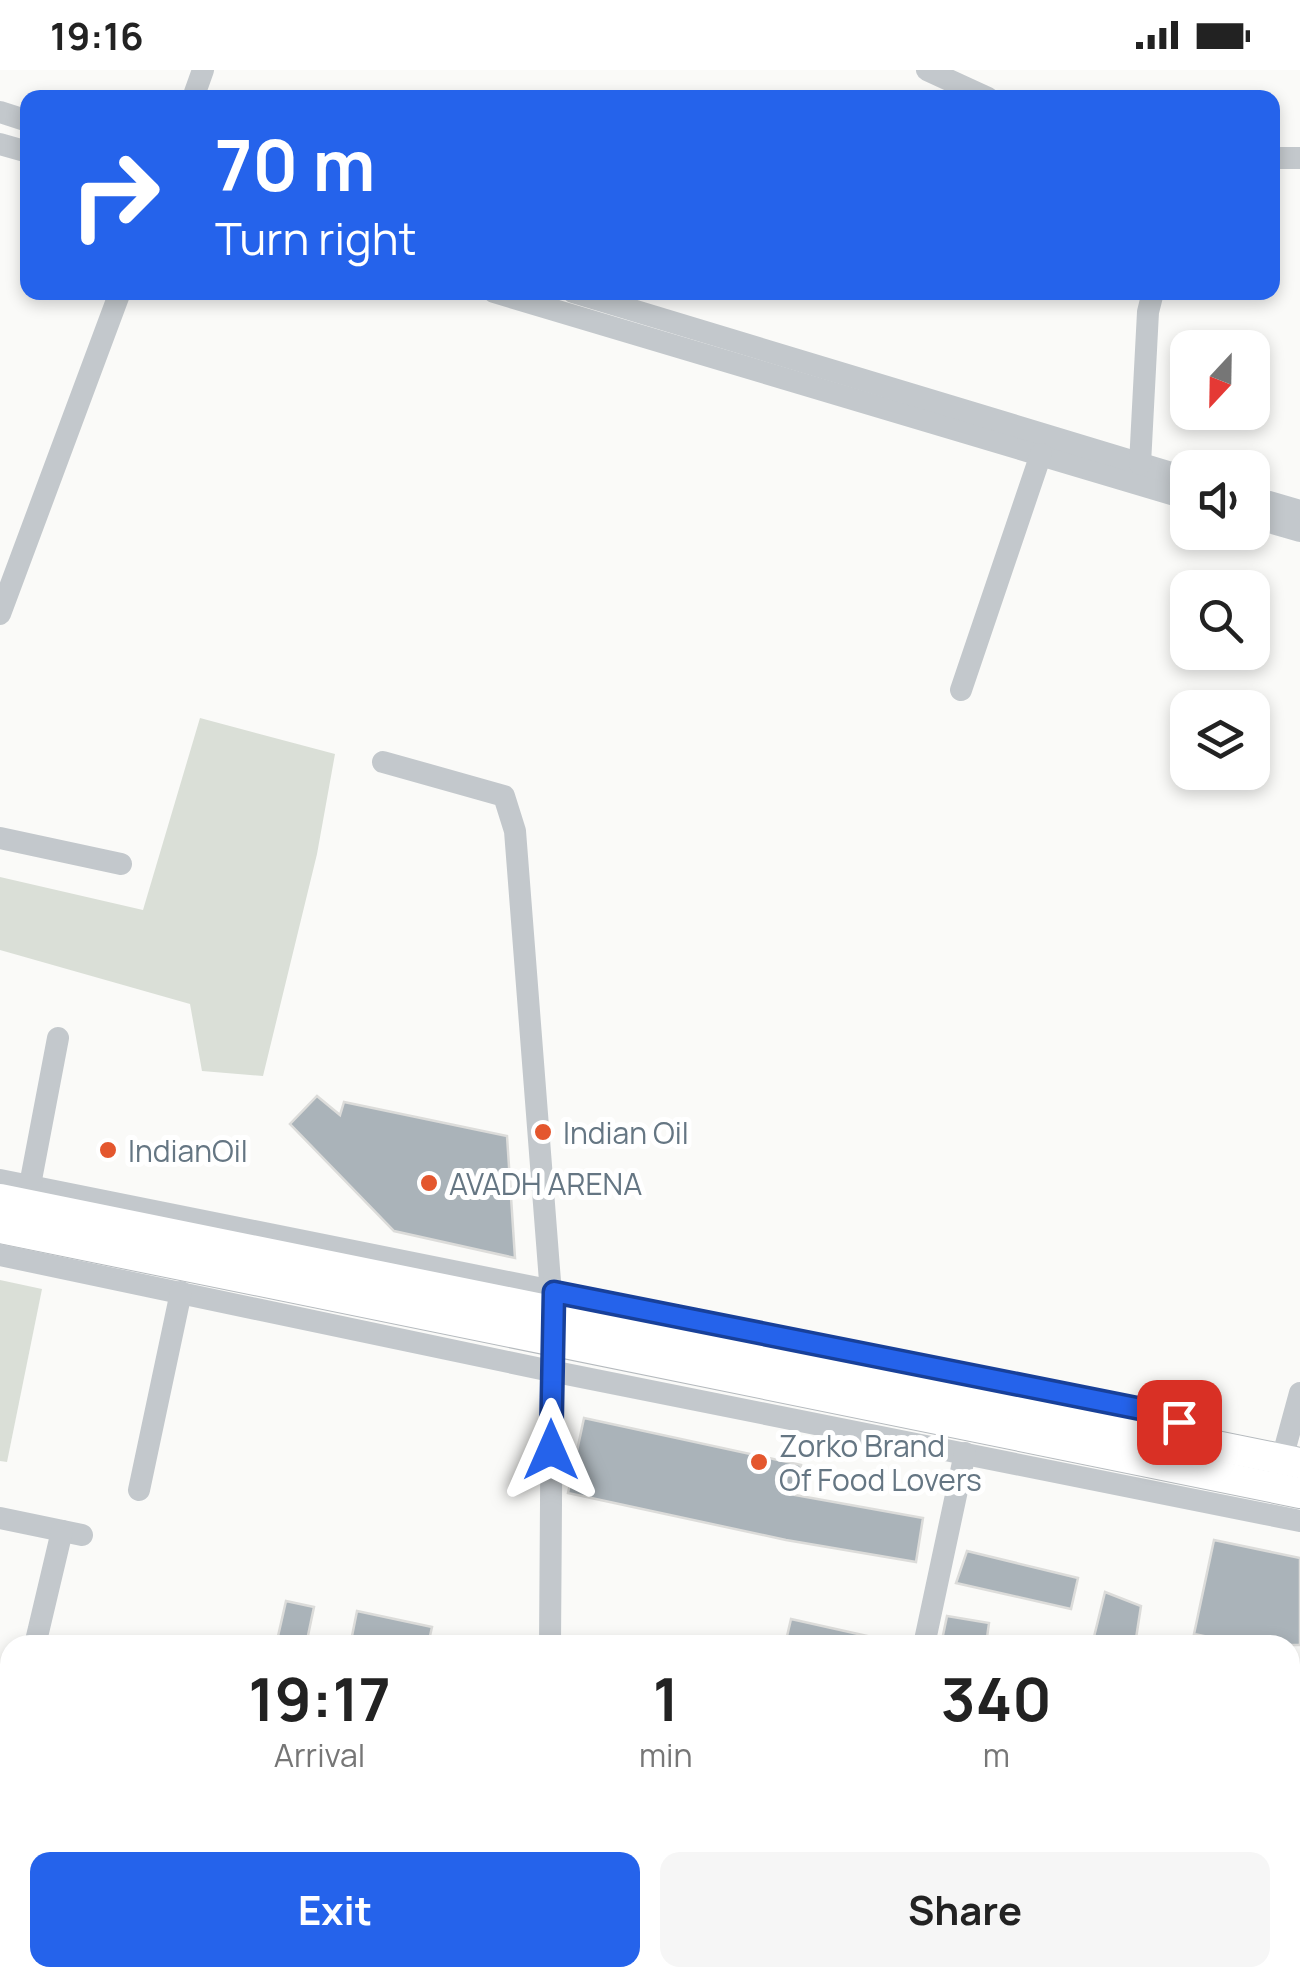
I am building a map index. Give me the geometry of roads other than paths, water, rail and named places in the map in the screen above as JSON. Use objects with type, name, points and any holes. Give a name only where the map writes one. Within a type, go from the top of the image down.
[{"type":"main road","points":[[0,1198],[553,1302],[1291,1461]]},
{"type":"main road","points":[[0,1228],[552,1357],[1300,1493]]},
{"type":"street","points":[[927,70],[971,90]]},
{"type":"street","points":[[0,614],[117,300]]},
{"type":"street","points":[[521,300],[1170,493]]},
{"type":"street","points":[[599,300],[1170,473]]},
{"type":"street","points":[[1140,464],[1151,300]]},
{"type":"street","points":[[961,690],[1040,454]]},
{"type":"street","points":[[1270,502],[1300,510]]},
{"type":"street","points":[[1270,522],[1300,531]]},
{"type":"street","points":[[383,762],[504,796],[515,830],[553,1302],[550,1635]]},
{"type":"street","points":[[0,838],[121,864]]},
{"type":"street","points":[[30,1185],[58,1038]]},
{"type":"street","points":[[0,1180],[553,1302]]},
{"type":"street","points":[[0,1255],[181,1292],[552,1357],[965,1453],[1300,1521]]},
{"type":"street","points":[[139,1490],[181,1292]]},
{"type":"street","points":[[1291,1461],[1300,1393]]},
{"type":"street","points":[[926,1635],[965,1453]]},
{"type":"street","points":[[0,1518],[72,1533],[39,1635]]},
{"type":"place","name":"Indian Oil","points":[[543,1132]]},
{"type":"place","name":"IndianOil","points":[[108,1150]]},
{"type":"place","name":"AVADH ARENA","points":[[429,1183]]},
{"type":"place","name":"Zorko Brand Of Food Lovers","points":[[759,1462]]}]
